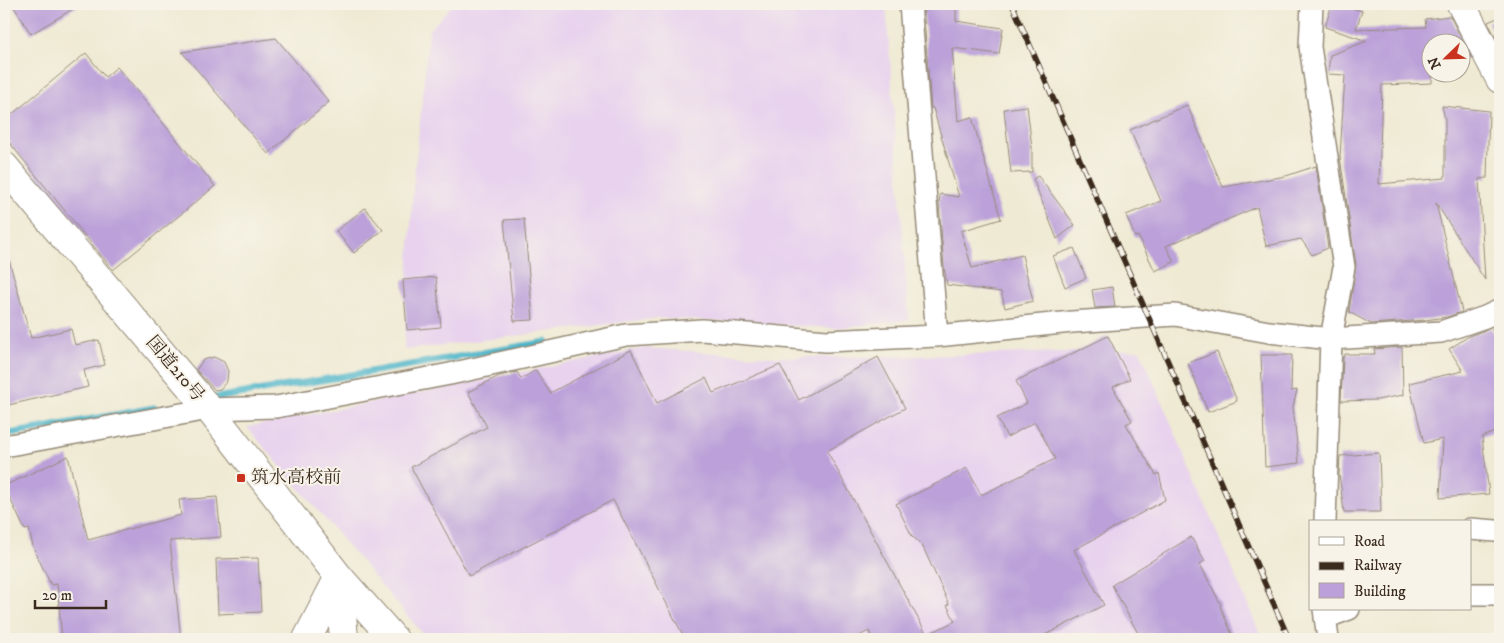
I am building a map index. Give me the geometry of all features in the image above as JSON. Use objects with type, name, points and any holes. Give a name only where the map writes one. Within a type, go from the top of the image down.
[{"type":"main road","points":[[1460,4],[1500,79]]},
{"type":"main road","name":"国道210号","points":[[4,166],[209,410],[340,577],[394,639]]},
{"type":"main road","points":[[307,639],[340,577]]},
{"type":"main road","points":[[340,577],[344,639]]},
{"type":"street","points":[[910,4],[938,336]]},
{"type":"street","points":[[1312,4],[1310,47],[1344,267],[1331,339],[1325,520]]},
{"type":"street","points":[[4,446],[209,410],[276,407],[450,374],[626,335],[702,330],[826,342],[938,336],[1072,322],[1175,315],[1268,332],[1331,339],[1441,332],[1500,310]]},
{"type":"street","points":[[1472,530],[1496,531]]},
{"type":"street","points":[[1472,594],[1500,594]]},
{"type":"street","points":[[1328,639],[1324,614],[1344,610]]},
{"type":"shaded area","points":[[453,4],[886,4],[909,320],[836,328],[657,318],[404,350],[413,190],[429,30]]},
{"type":"shaded area","points":[[644,348],[775,357],[878,357],[1140,350],[1262,639],[427,639],[247,427]]},
{"type":"building","points":[[12,4],[81,4],[31,34]]},
{"type":"building","points":[[1332,4],[1339,4],[1362,11],[1356,29],[1426,27],[1425,19],[1450,16],[1458,32],[1422,32],[1422,82],[1432,83],[1382,85],[1379,184],[1445,178],[1445,119],[1442,106],[1489,111],[1487,178],[1479,179],[1485,280],[1436,203],[1462,312],[1447,317],[1425,320],[1371,324],[1349,312],[1356,265],[1340,157],[1345,75],[1328,74],[1330,55],[1367,41],[1325,27]]},
{"type":"building","points":[[923,5],[956,5],[956,21],[1003,28],[999,54],[952,48],[958,121],[972,117],[1001,219],[961,231],[972,268],[1022,255],[1033,301],[1005,308],[1001,292],[947,285],[939,203],[940,194],[959,197],[933,108],[931,108]]},
{"type":"building","points":[[1500,17],[1500,46],[1488,22]]},
{"type":"building","points":[[276,38],[329,102],[268,154],[182,52]]},
{"type":"building","points":[[86,53],[105,77],[117,67],[215,186],[113,270],[4,136],[4,121]]},
{"type":"building","points":[[1187,105],[1223,187],[1286,176],[1316,166],[1328,248],[1312,255],[1301,239],[1266,246],[1257,207],[1166,246],[1174,262],[1155,271],[1138,236],[1135,237],[1126,215],[1161,201],[1130,130]]},
{"type":"building","points":[[1027,106],[1032,148],[1032,172],[1011,173],[1004,109]]},
{"type":"building","points":[[1038,176],[1075,225],[1057,239],[1033,179]]},
{"type":"building","points":[[365,208],[383,230],[354,253],[336,231]]},
{"type":"building","points":[[524,219],[533,320],[514,321],[504,220]]},
{"type":"building","points":[[1074,248],[1086,278],[1065,287],[1053,256]]},
{"type":"building","points":[[4,260],[9,260],[31,338],[71,329],[75,345],[99,340],[105,365],[84,370],[88,387],[4,406]]},
{"type":"building","points":[[436,277],[441,327],[407,330],[403,280]]},
{"type":"building","points":[[1112,287],[1115,307],[1095,308],[1092,290]]},
{"type":"building","points":[[1491,328],[1500,343],[1500,430],[1482,437],[1489,494],[1440,498],[1443,439],[1424,443],[1409,383],[1463,371],[1449,349],[1469,336]]},
{"type":"building","points":[[1108,336],[1130,379],[1113,387],[1132,421],[1126,424],[1156,475],[1159,473],[1165,500],[1074,550],[1104,605],[1037,639],[873,639],[869,631],[853,639],[685,639],[613,500],[469,576],[411,467],[487,427],[468,392],[499,376],[517,372],[521,379],[536,370],[550,393],[631,350],[657,403],[706,378],[713,393],[780,365],[799,400],[878,357],[905,408],[827,451],[927,635],[955,621],[922,545],[912,536],[896,504],[967,468],[981,495],[1055,459],[1035,422],[1007,437],[997,418],[1027,403],[1016,381]]},
{"type":"building","points":[[1402,347],[1403,395],[1377,400],[1341,401],[1343,358],[1345,354],[1375,354],[1374,349]]},
{"type":"building","points":[[1217,352],[1237,401],[1208,412],[1188,363]]},
{"type":"building","points":[[1261,355],[1292,355],[1291,391],[1297,390],[1293,407],[1299,463],[1265,467]]},
{"type":"building","points":[[214,357],[224,362],[228,371],[227,381],[220,389],[215,390],[196,370],[203,360]]},
{"type":"building","points":[[1379,453],[1381,512],[1344,512],[1339,474],[1340,456]]},
{"type":"building","points":[[68,456],[88,540],[181,515],[179,500],[217,497],[221,537],[170,541],[181,639],[62,639],[57,584],[51,585],[33,547],[29,529],[25,530],[4,486]]},
{"type":"building","points":[[1191,537],[1205,561],[1200,564],[1221,605],[1234,639],[1141,639],[1112,585]]},
{"type":"building","points":[[258,558],[261,612],[218,614],[216,559]]},
{"type":"waterway","points":[[209,399],[546,342]]},
{"type":"waterway","points":[[4,435],[154,408]]},
{"type":"railway","points":[[1012,4],[1289,639]]},
{"type":"place","name":"筑水高校前","points":[[241,478]]}]
